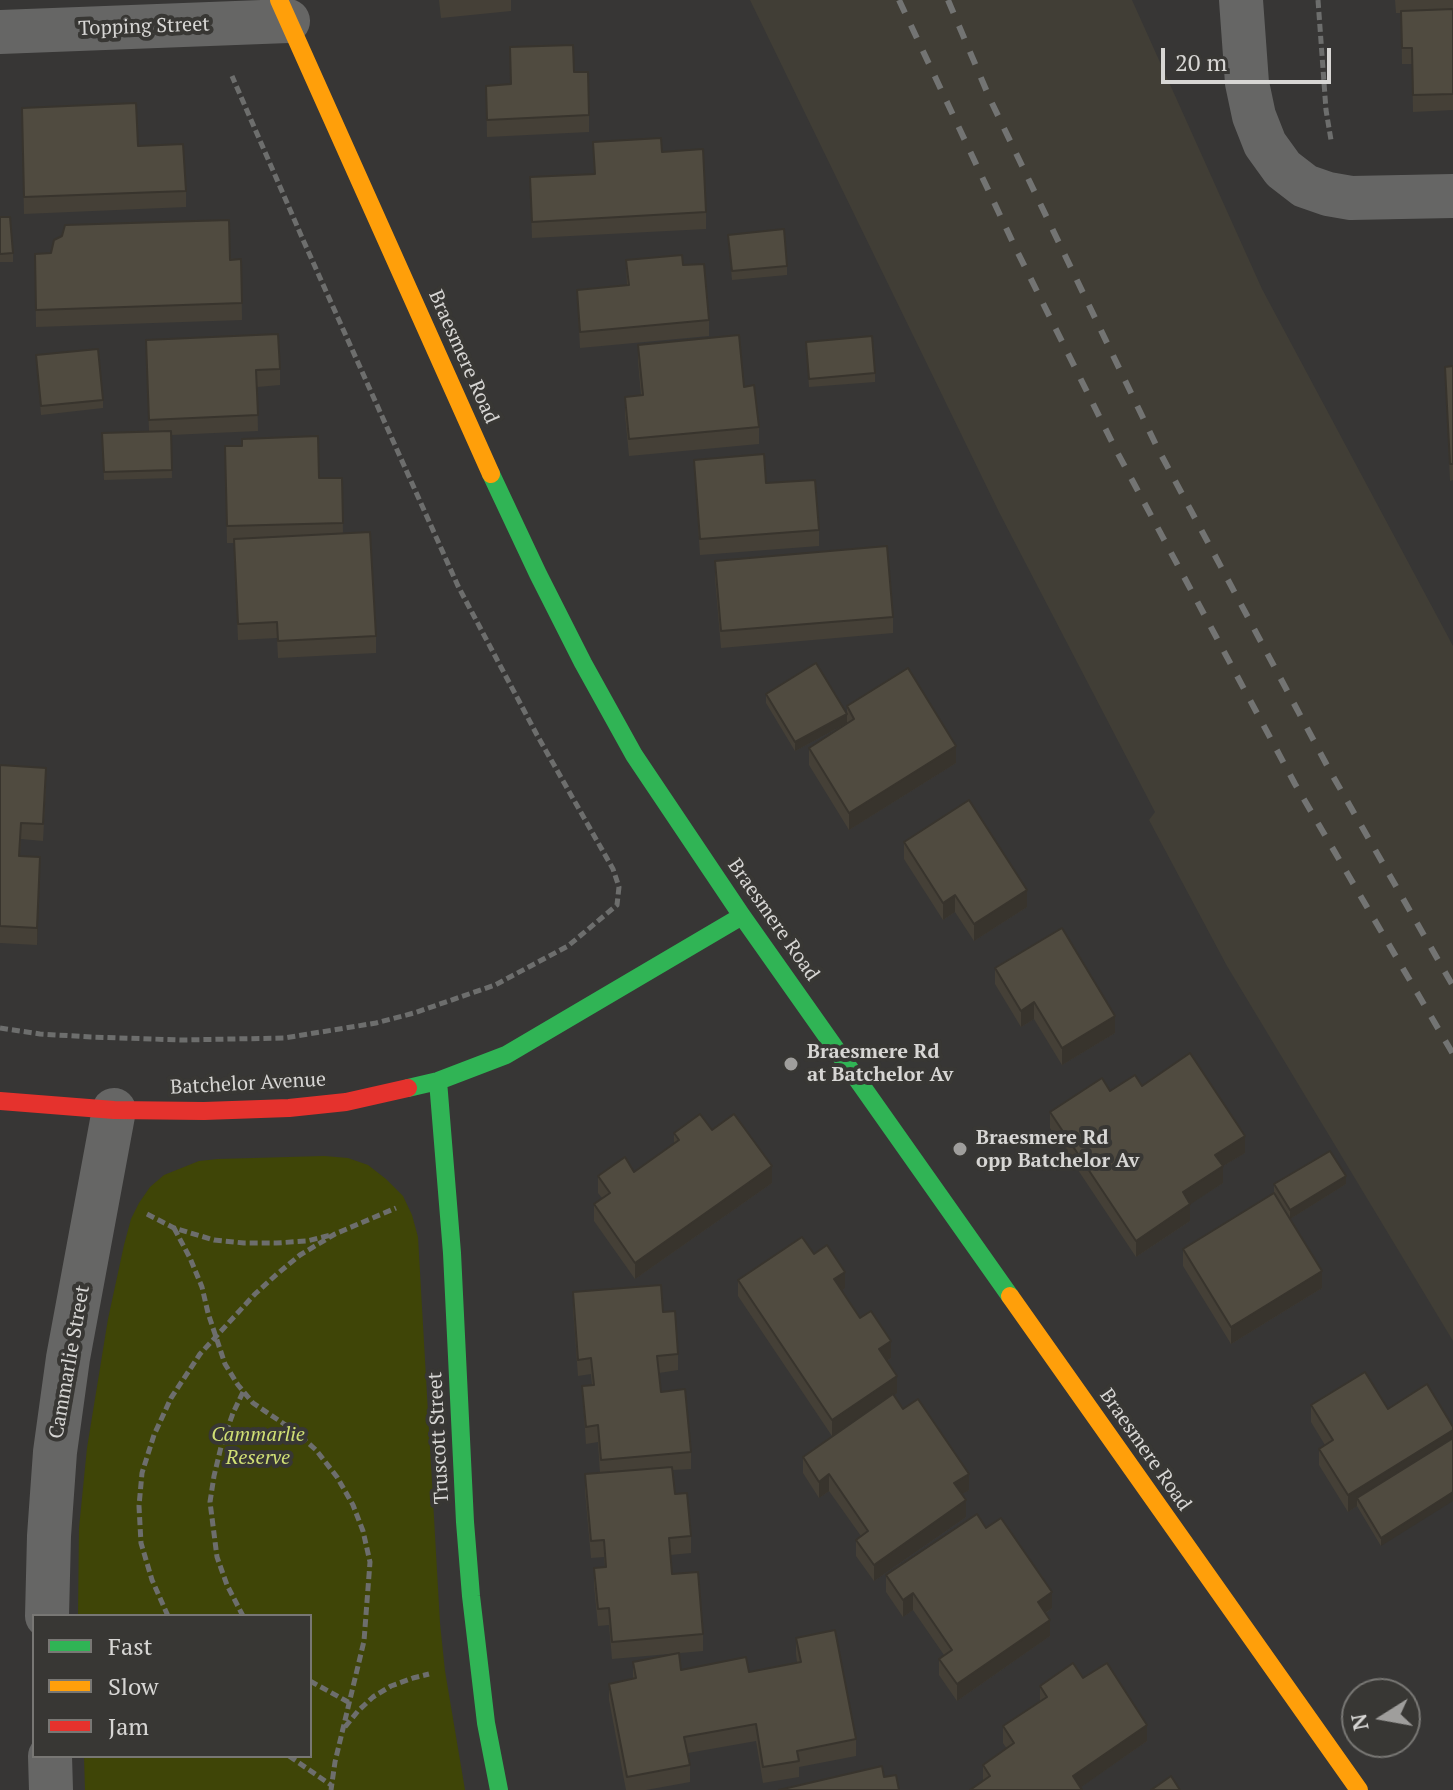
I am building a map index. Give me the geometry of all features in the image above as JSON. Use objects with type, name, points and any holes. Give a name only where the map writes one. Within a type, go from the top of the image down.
[{"type":"street","points":[[1241,0],[1247,83],[1254,116],[1265,144],[1283,169],[1305,186],[1340,196],[1380,199],[1453,196]]},
{"type":"street","name":"Topping Street","points":[[0,32],[283,11]]},
{"type":"street","name":"Braesmere Road","points":[[283,11],[485,461],[583,663],[634,755],[742,916],[1359,1790]]},
{"type":"street","name":"Batchelor Avenue","points":[[0,1101],[114,1110],[289,1108],[346,1102],[438,1081],[506,1055],[742,916]]},
{"type":"street","name":"Truscott Street","points":[[438,1081],[452,1253],[471,1596],[486,1723],[499,1790]]},
{"type":"street","name":"Cammarlie Street","points":[[47,1614],[55,1452],[68,1358],[114,1110]]},
{"type":"street","points":[[50,1758],[51,1790]]},
{"type":"path","points":[[1318,0],[1326,110],[1340,196]]},
{"type":"path","points":[[0,1028],[40,1034],[182,1040],[284,1038],[376,1023],[495,985],[568,946],[617,905],[619,887],[613,869],[458,586],[231,73]]},
{"type":"path","points":[[167,1614],[152,1580],[141,1543],[139,1506],[142,1473],[154,1435],[171,1398],[216,1336],[255,1294],[300,1255],[335,1234],[396,1208],[445,1182]]},
{"type":"path","points":[[100,1189],[174,1228],[214,1240],[276,1243],[307,1241],[335,1234]]},
{"type":"path","points":[[174,1228],[202,1287],[225,1364],[253,1403],[296,1432],[316,1450],[337,1477],[363,1531],[370,1562],[364,1641],[335,1762],[332,1788]]},
{"type":"path","points":[[242,1614],[217,1557],[210,1502],[221,1447],[243,1392]]},
{"type":"path","points":[[312,1682],[350,1703]]},
{"type":"path","points":[[292,1758],[332,1788]]},
{"type":"shaded area","points":[[750,0],[1132,0],[1262,289],[1453,646],[1453,1341],[1227,966],[1149,820],[1155,812],[999,512]]},
{"type":"green space","name":"Cammarlie Reserve","points":[[348,1158],[368,1165],[386,1179],[403,1196],[412,1215],[418,1237],[440,1623],[465,1790],[85,1790],[84,1758],[312,1758],[312,1614],[78,1614],[79,1528],[87,1448],[108,1319],[131,1219],[150,1187],[164,1175],[199,1161]]},
{"type":"building","points":[[1453,9],[1453,94],[1413,95],[1412,48],[1402,48],[1401,11]]},
{"type":"building","points":[[573,45],[574,72],[588,72],[589,115],[487,120],[486,86],[511,84],[510,47]]},
{"type":"building","points":[[136,103],[138,146],[183,144],[186,191],[24,197],[22,108]]},
{"type":"building","points":[[661,138],[662,152],[703,149],[706,212],[532,222],[530,177],[595,174],[593,142]]},
{"type":"building","points":[[0,217],[10,217],[13,253],[0,254]]},
{"type":"building","points":[[229,220],[230,260],[241,259],[242,303],[36,310],[35,254],[51,253],[54,240],[62,236],[65,225]]},
{"type":"building","points":[[784,229],[787,266],[732,271],[728,235]]},
{"type":"building","points":[[682,255],[683,265],[704,264],[709,320],[580,332],[577,290],[629,285],[626,260]]},
{"type":"building","points":[[278,334],[280,369],[256,370],[258,415],[149,420],[146,340]]},
{"type":"building","points":[[739,335],[744,387],[754,385],[759,427],[629,439],[625,397],[643,395],[638,345]]},
{"type":"building","points":[[872,336],[875,373],[809,379],[806,342]]},
{"type":"building","points":[[98,349],[103,400],[41,406],[36,355]]},
{"type":"building","points":[[1453,366],[1453,464],[1450,464],[1445,367]]},
{"type":"building","points":[[171,431],[172,470],[104,472],[102,433]]},
{"type":"building","points":[[318,436],[319,478],[342,478],[343,523],[227,526],[225,446],[242,446],[242,439]]},
{"type":"building","points":[[764,454],[766,483],[815,480],[819,530],[700,539],[694,460]]},
{"type":"building","points":[[370,532],[376,636],[278,641],[277,622],[238,624],[234,539]]},
{"type":"building","points":[[887,546],[893,617],[721,631],[715,561]]},
{"type":"building","points":[[816,663],[847,714],[795,742],[766,694]]},
{"type":"building","points":[[908,668],[956,746],[849,813],[809,748],[854,719],[847,706]]},
{"type":"building","points":[[0,765],[46,768],[43,824],[21,823],[19,856],[40,857],[37,928],[0,926]]},
{"type":"building","points":[[969,800],[1027,890],[974,924],[955,895],[943,903],[904,842]]},
{"type":"building","points":[[1062,928],[1115,1016],[1062,1048],[1034,1002],[1021,1011],[995,968]]},
{"type":"building","points":[[1190,1053],[1245,1136],[1215,1155],[1223,1166],[1183,1192],[1190,1204],[1136,1241],[1050,1112],[1102,1078],[1110,1091],[1135,1075],[1142,1086]]},
{"type":"building","points":[[700,1114],[712,1130],[734,1114],[772,1166],[635,1263],[594,1204],[610,1193],[598,1176],[625,1157],[634,1172],[679,1140],[674,1133]]},
{"type":"building","points":[[1330,1151],[1346,1176],[1290,1210],[1274,1184]]},
{"type":"building","points":[[1274,1193],[1322,1271],[1231,1327],[1183,1249]]},
{"type":"building","points":[[802,1237],[814,1254],[827,1245],[845,1272],[834,1279],[860,1318],[871,1311],[891,1341],[879,1349],[897,1376],[832,1420],[738,1280]]},
{"type":"building","points":[[661,1285],[663,1312],[675,1311],[678,1354],[657,1356],[661,1392],[685,1389],[691,1452],[601,1460],[598,1425],[586,1427],[582,1386],[594,1385],[591,1358],[578,1360],[573,1292]]},
{"type":"building","points":[[1365,1372],[1388,1409],[1427,1384],[1453,1430],[1348,1495],[1319,1449],[1333,1440],[1311,1405]]},
{"type":"building","points":[[893,1394],[903,1409],[918,1399],[969,1474],[954,1483],[966,1500],[874,1565],[856,1540],[868,1531],[829,1474],[819,1482],[803,1457]]},
{"type":"building","points":[[1453,1438],[1453,1492],[1381,1538],[1357,1498]]},
{"type":"building","points":[[672,1467],[675,1494],[687,1493],[691,1536],[669,1538],[672,1574],[698,1572],[703,1634],[612,1642],[609,1608],[598,1609],[594,1568],[606,1567],[604,1540],[591,1541],[585,1474]]},
{"type":"building","points":[[977,1514],[986,1528],[1001,1518],[1052,1592],[1038,1602],[1050,1620],[957,1684],[939,1659],[952,1650],[913,1593],[903,1600],[886,1575]]},
{"type":"building","points":[[835,1630],[856,1739],[797,1751],[799,1761],[763,1767],[756,1724],[684,1737],[690,1765],[627,1777],[609,1684],[636,1678],[633,1662],[679,1653],[681,1670],[746,1657],[749,1672],[801,1662],[796,1638]]},
{"type":"building","points":[[1073,1663],[1083,1678],[1107,1663],[1147,1725],[1073,1776],[1082,1790],[970,1790],[990,1776],[983,1765],[1014,1743],[1003,1726],[1047,1697],[1040,1686]]},
{"type":"building","points":[[882,1766],[884,1777],[896,1775],[899,1790],[779,1790]]},
{"type":"building","points":[[1171,1776],[1180,1790],[1151,1790]]},
{"type":"railway","points":[[899,0],[1015,247],[1116,450],[1295,784],[1453,1054]]},
{"type":"railway","points":[[948,0],[990,99],[1157,447],[1330,771],[1453,986]]},
{"type":"traffic: fast","points":[[491,474],[583,663],[634,755],[742,916],[1010,1296]]},
{"type":"traffic: fast","points":[[408,1088],[438,1081],[506,1055],[742,916]]},
{"type":"traffic: fast","points":[[438,1081],[452,1253],[471,1596],[486,1723],[499,1790]]},
{"type":"traffic: slow","points":[[279,0],[491,474]]},
{"type":"traffic: slow","points":[[1010,1296],[1359,1790]]},
{"type":"traffic: jam","points":[[0,1101],[114,1110],[204,1111],[346,1102],[408,1088]]},
{"type":"place","name":"Braesmere Rd at Batchelor Av","points":[[791,1064]]},
{"type":"place","name":"Braesmere Rd opp Batchelor Av","points":[[960,1149]]}]
